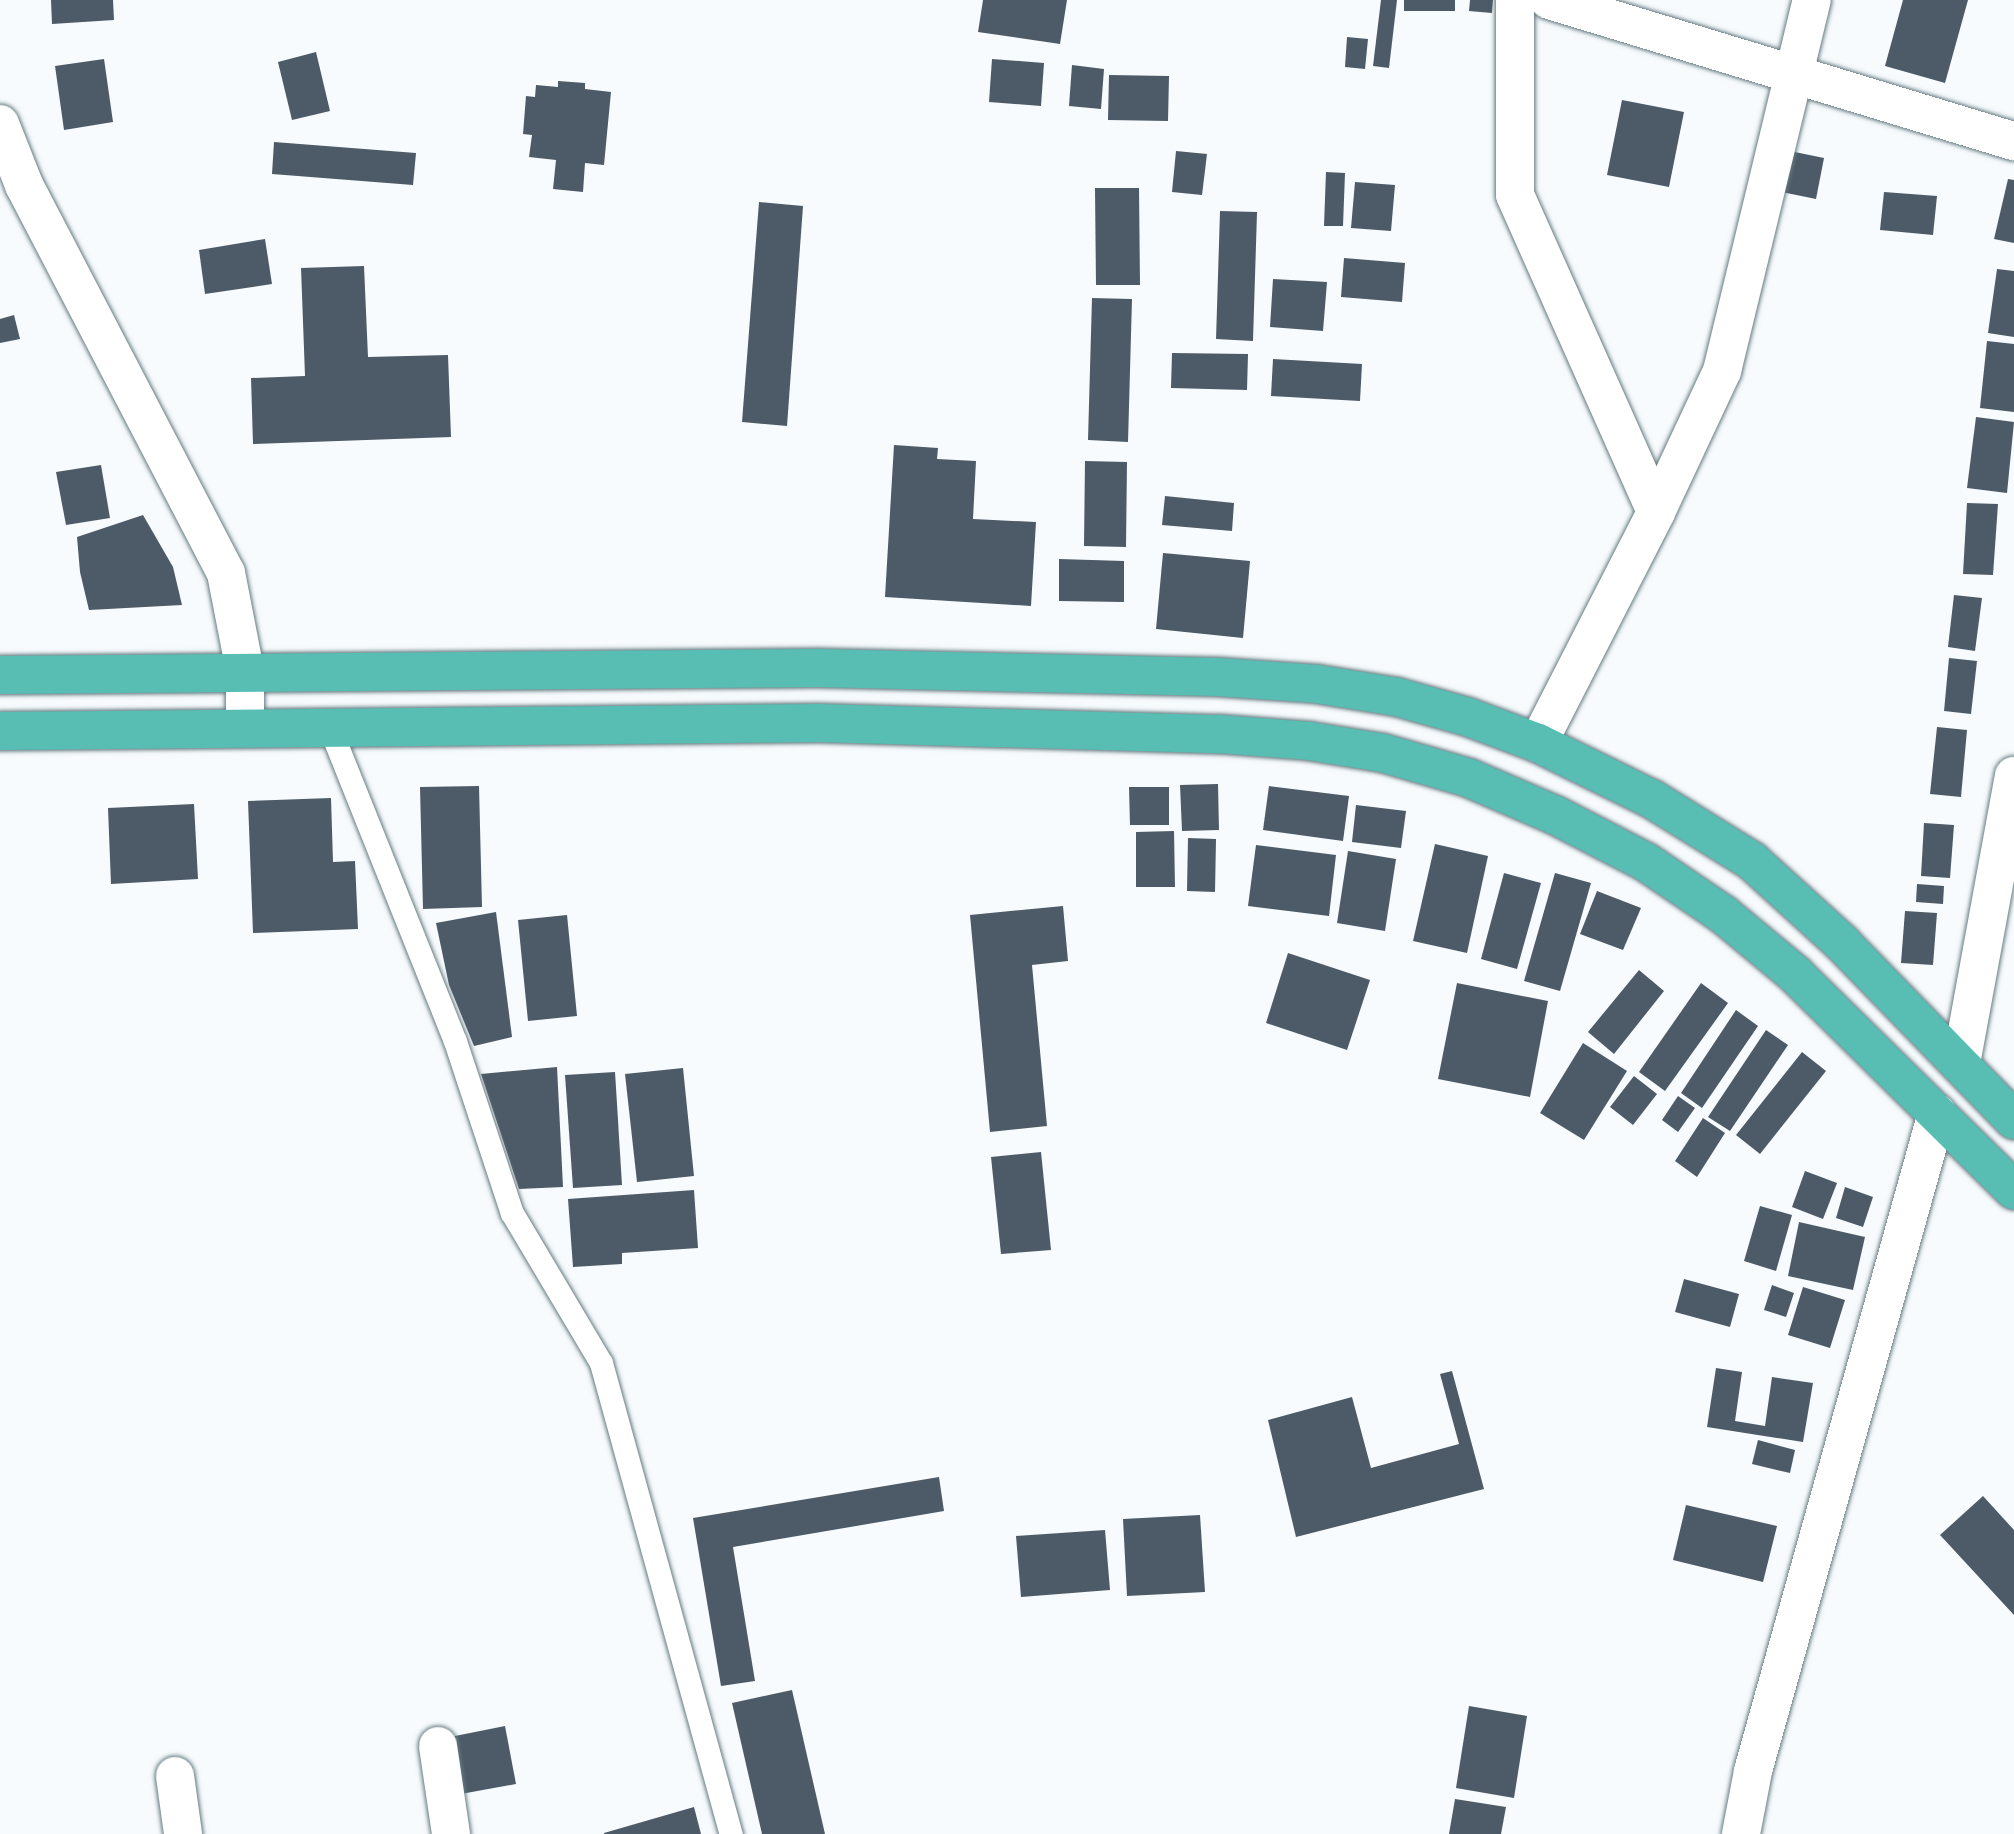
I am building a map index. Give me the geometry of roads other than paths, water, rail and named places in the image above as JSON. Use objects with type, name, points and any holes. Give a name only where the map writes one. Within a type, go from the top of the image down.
[{"type":"highway","points":[[0,676],[245,671],[817,668],[1218,677],[1317,684],[1397,697],[1468,717],[1538,743],[1653,799],[1752,861],[1842,943],[2014,1120]]},
{"type":"highway","points":[[0,731],[329,726],[873,725],[1219,734],[1309,741],[1383,753],[1469,778],[1555,815],[1646,862],[1724,915],[1795,974],[2014,1190]]},
{"type":"street","points":[[1516,0],[1515,195],[1656,512]]},
{"type":"street","points":[[1549,0],[2014,141]]},
{"type":"street","points":[[1538,743],[1656,512],[1722,371],[1812,0]]},
{"type":"street","points":[[0,124],[24,185],[226,573],[245,671],[245,727]]},
{"type":"street","points":[[1961,1065],[2014,776]]},
{"type":"street","points":[[1741,1834],[1753,1771],[1937,1114]]},
{"type":"street","points":[[438,1746],[451,1834]]},
{"type":"street","points":[[176,1776],[183,1834]]},
{"type":"lane","points":[[329,726],[455,1041],[512,1213],[601,1363],[731,1834]]}]
